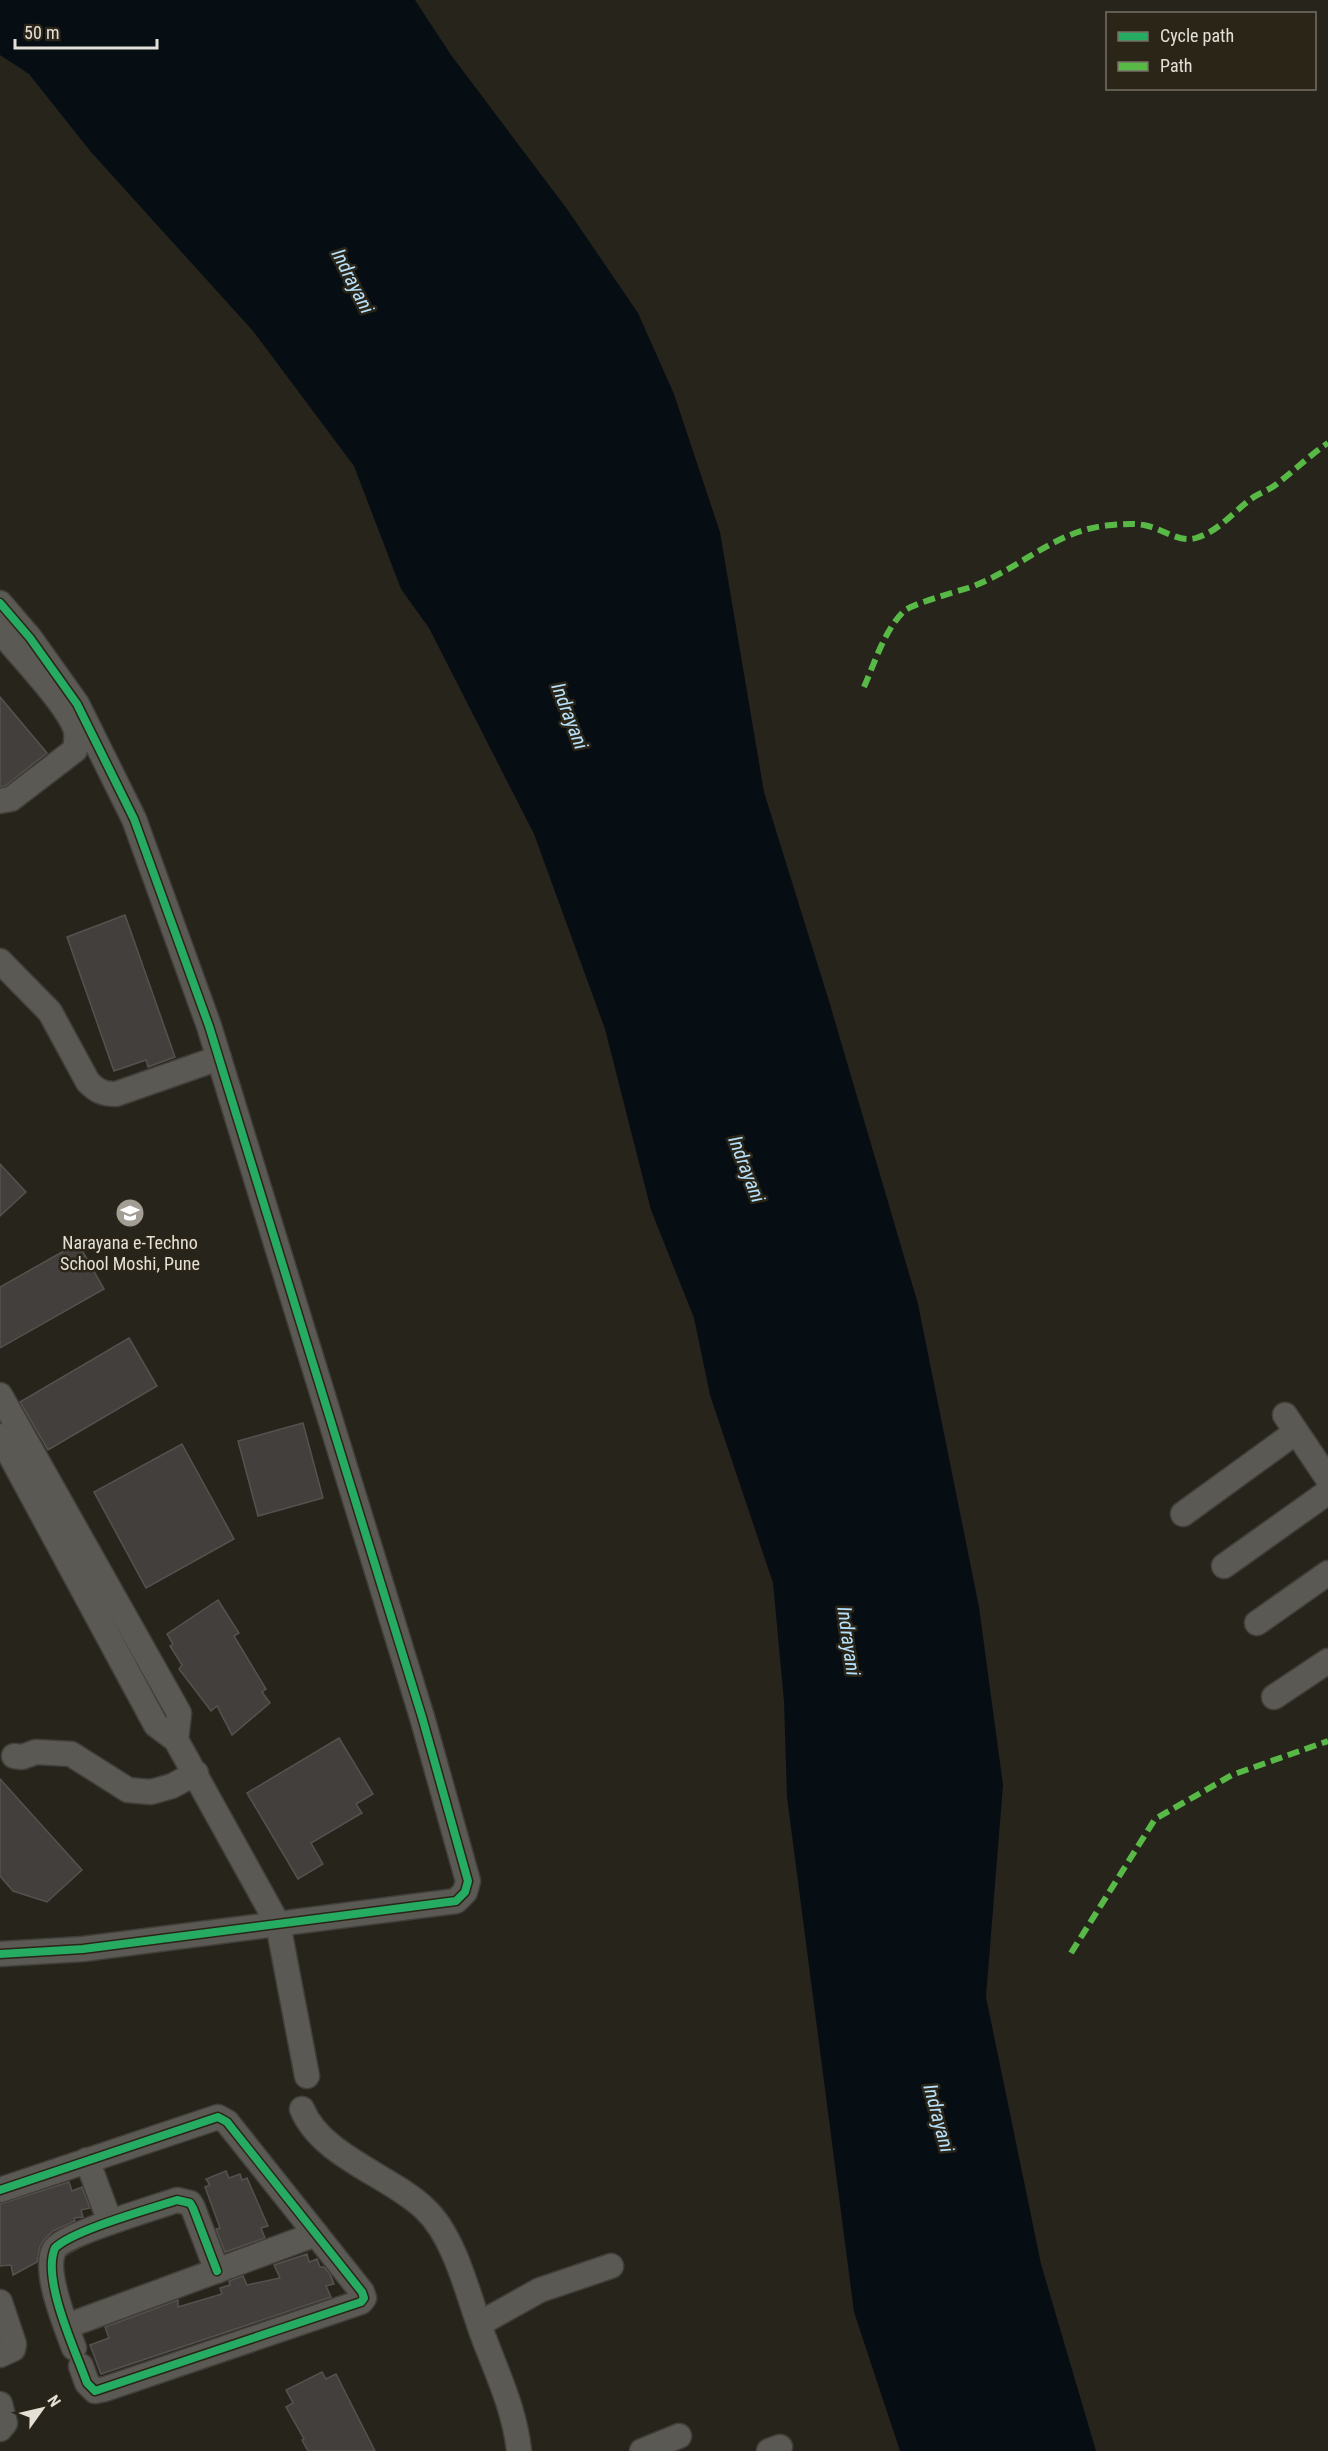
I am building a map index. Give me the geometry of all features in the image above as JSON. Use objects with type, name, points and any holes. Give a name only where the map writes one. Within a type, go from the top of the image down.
[{"type":"street","points":[[0,603],[30,638],[77,704],[134,819],[219,1058],[422,1717],[468,1881],[465,1892],[456,1901],[83,1949],[0,1954]]},
{"type":"street","points":[[0,631],[63,707],[75,729],[77,739],[75,750],[11,800],[0,801]]},
{"type":"street","points":[[0,961],[50,1012],[88,1082],[96,1090],[106,1094],[116,1094],[219,1058]]},
{"type":"street","points":[[0,1395],[107,1609],[156,1725],[176,1740],[278,1924],[307,2076]]},
{"type":"street","points":[[1183,1514],[1290,1423],[1320,1450],[1328,1479]]},
{"type":"street","points":[[0,1436],[107,1609]]},
{"type":"street","points":[[1224,1566],[1328,1491]]},
{"type":"street","points":[[1257,1623],[1328,1573]]},
{"type":"street","points":[[1274,1697],[1328,1661]]},
{"type":"street","points":[[14,1756],[22,1757],[36,1752],[72,1754],[128,1790],[151,1792],[172,1786],[196,1773]]},
{"type":"street","points":[[302,2109],[307,2122],[328,2144],[425,2208],[443,2233],[513,2419],[519,2451]]},
{"type":"street","points":[[0,2190],[218,2117],[227,2122],[363,2292],[364,2298],[361,2302],[95,2391],[90,2388],[54,2289],[52,2253],[55,2248],[64,2241],[110,2222],[177,2200],[184,2201],[193,2208],[217,2271]]},
{"type":"street","points":[[87,2160],[110,2222]]},
{"type":"street","points":[[74,2347],[217,2271],[316,2234]]},
{"type":"street","points":[[479,2324],[540,2290],[610,2266]]},
{"type":"street","points":[[0,2302],[14,2344],[13,2349],[0,2355]]},
{"type":"street","points":[[0,2404],[5,2423],[0,2428]]},
{"type":"street","points":[[642,2451],[679,2436]]},
{"type":"water","name":"Indrayani","points":[[0,0],[415,0],[451,55],[567,209],[638,313],[674,394],[720,532],[764,792],[829,1001],[918,1304],[979,1607],[1003,1785],[986,1997],[1041,2264],[1096,2451],[900,2451],[854,2312],[787,1797],[784,1701],[773,1583],[710,1395],[694,1318],[651,1210],[605,1029],[534,834],[429,628],[401,589],[354,466],[253,331],[91,152],[29,74],[0,55]]},
{"type":"building","points":[[0,697],[47,753],[5,786],[0,787]]},
{"type":"building","points":[[125,915],[175,1057],[148,1067],[146,1060],[114,1071],[67,937]]},
{"type":"building","points":[[0,1164],[26,1192],[0,1216]]},
{"type":"building","points":[[78,1243],[104,1289],[0,1348],[0,1287]]},
{"type":"building","points":[[129,1338],[157,1386],[48,1450],[20,1402]]},
{"type":"building","points":[[303,1423],[323,1498],[258,1516],[238,1441]]},
{"type":"building","points":[[182,1444],[234,1539],[146,1588],[94,1492]]},
{"type":"building","points":[[218,1600],[239,1633],[234,1636],[266,1689],[262,1692],[270,1703],[232,1735],[217,1706],[211,1711],[179,1669],[182,1665],[170,1646],[173,1644],[167,1634]]},
{"type":"building","points":[[339,1738],[373,1794],[356,1804],[362,1813],[311,1843],[323,1864],[298,1879],[247,1793]]},
{"type":"building","points":[[0,1779],[82,1870],[47,1902],[13,1891],[0,1876]]},
{"type":"building","points":[[226,2171],[229,2178],[240,2174],[242,2180],[247,2178],[268,2226],[261,2228],[265,2238],[225,2252],[216,2229],[220,2228],[205,2187],[210,2185],[206,2179]]},
{"type":"building","points":[[69,2182],[72,2191],[82,2187],[90,2208],[81,2210],[83,2217],[74,2218],[75,2221],[53,2231],[40,2246],[37,2262],[13,2275],[11,2265],[0,2266],[0,2204]]},
{"type":"building","points":[[307,2254],[309,2262],[317,2259],[320,2267],[324,2267],[330,2274],[334,2284],[326,2286],[331,2297],[101,2374],[90,2345],[109,2338],[105,2327],[178,2300],[178,2307],[222,2294],[220,2288],[230,2285],[229,2281],[243,2276],[247,2285],[280,2278],[274,2265]]},
{"type":"building","points":[[322,2372],[326,2379],[336,2374],[375,2451],[308,2451],[286,2407],[293,2403],[286,2390]]},
{"type":"marked path","points":[[864,687],[885,637],[897,619],[909,608],[987,580],[1055,542],[1092,528],[1135,524],[1148,526],[1184,539],[1204,535],[1251,499],[1275,485],[1328,443]]},
{"type":"marked path","points":[[1071,1953],[1155,1819],[1232,1775],[1328,1741]]},
{"type":"cycle path","points":[[0,603],[30,638],[77,704],[134,819],[209,1026],[422,1717],[468,1881],[465,1892],[456,1901],[83,1949],[0,1954]]},
{"type":"cycle path","points":[[0,2190],[218,2117],[227,2122],[362,2292],[364,2298],[361,2302],[95,2391],[87,2383],[56,2296],[52,2261],[55,2248],[64,2241],[94,2227],[177,2200],[190,2203],[193,2208],[217,2271]]},
{"type":"place","name":"Narayana e-Techno School Moshi, Pune","points":[[130,1213]]}]
